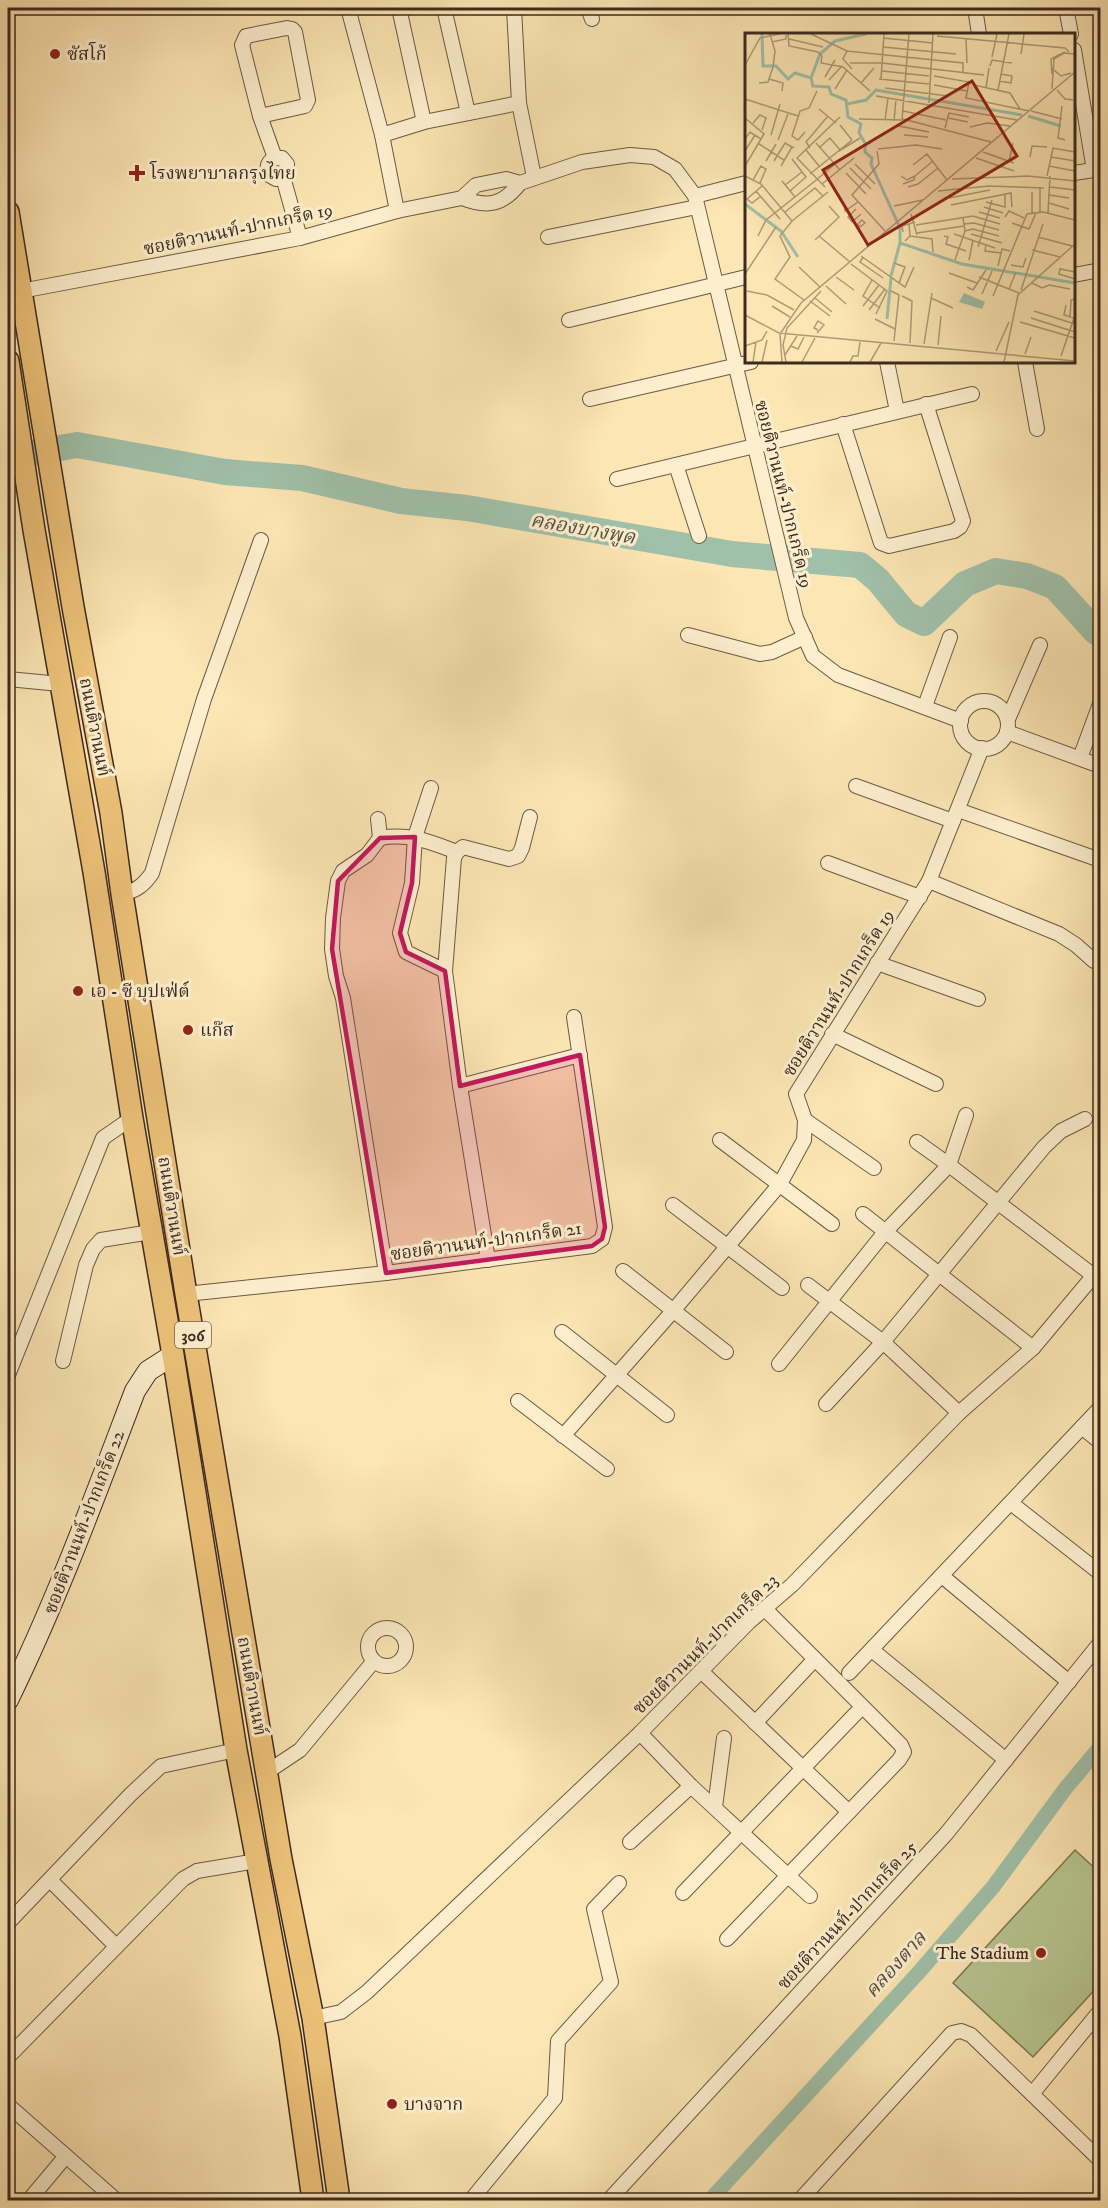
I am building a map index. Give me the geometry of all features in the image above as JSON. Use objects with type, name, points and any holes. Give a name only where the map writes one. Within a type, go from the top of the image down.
[{"type":"main road","name":"ถนนติวานนท์","points":[[8,212],[49,470],[111,813],[195,1351],[296,1940],[313,2018],[339,2200]]},
{"type":"main road","name":"ถนนติวานนท์","points":[[8,361],[60,684],[94,872],[236,1750],[290,2036],[313,2200]]},
{"type":"main road","points":[[173,1355],[195,1351]]},
{"type":"street","points":[[348,8],[382,135],[397,211]]},
{"type":"street","points":[[399,8],[424,122]]},
{"type":"street","points":[[444,8],[468,113]]},
{"type":"street","points":[[514,8],[519,104],[534,177]]},
{"type":"street","points":[[975,8],[979,33]]},
{"type":"street","points":[[1066,8],[1071,33]]},
{"type":"street","points":[[260,116],[304,106],[307,103],[295,32],[292,29],[246,36],[242,45],[260,116],[275,158],[269,162],[267,169],[269,175],[276,179],[283,177],[300,238]]},
{"type":"street","points":[[1075,56],[1097,169],[1075,173]]},
{"type":"street","points":[[382,135],[424,122],[519,104]]},
{"type":"street","name":"ซอยติวานนท์-ปากเกร็ด 19","points":[[462,198],[479,205],[492,203],[509,197],[520,183],[534,177],[582,162],[630,155],[654,157],[675,169],[696,201],[796,618],[813,656],[838,675],[961,721]]},
{"type":"street","name":"ซอยติวานนท์-ปากเกร็ด 19","points":[[21,291],[300,238],[397,211],[462,198],[476,185],[506,178],[520,183]]},
{"type":"street","points":[[548,237],[696,201],[745,184]]},
{"type":"street","points":[[1075,275],[1101,270]]},
{"type":"street","points":[[569,320],[745,278]]},
{"type":"street","points":[[590,399],[748,363]]},
{"type":"street","points":[[886,363],[897,411]]},
{"type":"street","points":[[1025,363],[1037,429]]},
{"type":"street","points":[[616,479],[972,393]]},
{"type":"street","points":[[843,424],[881,543],[889,546],[922,539],[954,531],[963,521],[926,404]]},
{"type":"street","points":[[676,465],[699,536]]},
{"type":"street","points":[[122,894],[135,891],[153,873],[204,699],[261,540]]},
{"type":"street","points":[[688,634],[760,654],[772,652],[805,637]]},
{"type":"street","points":[[925,706],[950,637]]},
{"type":"street","points":[[1040,645],[1007,725],[997,745],[982,748],[969,743],[964,737],[961,721],[968,707],[983,701],[991,702],[999,705],[1007,725],[1101,766]]},
{"type":"street","points":[[8,678],[60,684]]},
{"type":"street","points":[[1080,758],[1101,704]]},
{"type":"street","name":"ซอยติวานนท์-ปากเกร็ด 19","points":[[563,1436],[780,1184],[804,1140],[805,1120],[796,1094],[929,881],[982,748]]},
{"type":"street","points":[[856,786],[1101,860]]},
{"type":"street","points":[[430,789],[415,837],[412,883],[400,933],[406,952],[445,971]]},
{"type":"street","points":[[488,1260],[460,1086],[445,971],[454,858],[463,848],[509,859],[518,856],[530,817]]},
{"type":"street","points":[[378,819],[380,838],[367,855],[343,872],[338,881],[333,918],[333,950],[336,976],[343,998],[386,1273]]},
{"type":"street","points":[[380,838],[415,837],[458,852]]},
{"type":"street","points":[[828,863],[920,897]]},
{"type":"street","points":[[929,881],[1059,934],[1094,961]]},
{"type":"street","points":[[878,963],[978,999]]},
{"type":"street","name":"ซอยติวานนท์-ปากเกร็ด 21","points":[[186,1294],[488,1260],[592,1246],[602,1239],[605,1227],[574,1017]]},
{"type":"street","points":[[832,1034],[936,1084]]},
{"type":"street","points":[[460,1086],[580,1055]]},
{"type":"street","points":[[778,1364],[885,1232],[949,1165],[966,1116]]},
{"type":"street","points":[[8,1375],[103,1138],[132,1118]]},
{"type":"street","points":[[826,1404],[940,1275],[1054,1136],[1085,1119]]},
{"type":"street","points":[[805,1120],[874,1168]]},
{"type":"street","points":[[720,1140],[832,1224]]},
{"type":"street","points":[[917,1142],[1097,1272]]},
{"type":"street","points":[[674,1205],[782,1288]]},
{"type":"street","points":[[863,1214],[1033,1348]]},
{"type":"street","points":[[63,1360],[86,1265],[93,1248],[101,1240],[151,1232]]},
{"type":"street","points":[[623,1271],[726,1352]]},
{"type":"street","name":"ซอยติวานนท์-ปากเกร็ด 23","points":[[313,2018],[341,2012],[367,1992],[640,1733],[792,1585],[959,1413],[1033,1348],[1097,1272]]},
{"type":"street","points":[[808,1285],[883,1342],[959,1413]]},
{"type":"street","points":[[562,1332],[667,1415]]},
{"type":"street","name":"ซอยติวานนท์-ปากเกร็ด 22","points":[[8,1700],[73,1554],[135,1391],[148,1371],[173,1355]]},
{"type":"street","points":[[518,1401],[607,1469]]},
{"type":"street","points":[[849,1673],[1101,1408]]},
{"type":"street","points":[[1082,1427],[1101,1442]]},
{"type":"street","points":[[1011,1503],[1101,1573]]},
{"type":"street","points":[[942,1576],[1069,1682]]},
{"type":"street","points":[[727,1939],[899,1760],[904,1752],[901,1745],[765,1609]]},
{"type":"street","name":"ซอยติวานนท์-ปากเกร็ด 25","points":[[609,2200],[946,1834],[1101,1643]]},
{"type":"street","points":[[872,1650],[1005,1760]]},
{"type":"street","points":[[755,1723],[815,1659]]},
{"type":"street","points":[[267,1772],[300,1750],[373,1662]]},
{"type":"street","points":[[702,1672],[849,1812]]},
{"type":"street","points":[[683,1893],[862,1707]]},
{"type":"street","points":[[640,1733],[692,1786],[810,1896]]},
{"type":"street","points":[[715,1807],[724,1738]]},
{"type":"street","points":[[8,1923],[130,1795],[161,1766],[236,1750]]},
{"type":"street","points":[[630,1842],[692,1786]]},
{"type":"street","points":[[8,2057],[183,1879],[197,1871],[257,1861]]},
{"type":"street","points":[[50,1880],[116,1946]]},
{"type":"street","points":[[471,2200],[555,2098],[558,2041],[611,1982],[594,1909],[619,1882]]},
{"type":"street","points":[[1032,2094],[1101,2011]]},
{"type":"street","points":[[800,2200],[952,2033],[961,2031],[971,2035],[1101,2160]]},
{"type":"street","points":[[8,2105],[116,2200]]},
{"type":"street","points":[[29,2200],[66,2156]]},
{"type":"highlighted area","points":[[415,837],[412,883],[400,933],[406,952],[445,971],[460,1086],[580,1055],[605,1227],[602,1239],[592,1246],[386,1273],[332,949],[338,881],[380,838]]},
{"type":"green space","name":"The Stadium","points":[[1075,1850],[1100,1873],[1100,1984],[1033,2057],[953,1983]]},
{"type":"waterway","name":"คลองบางพูด","points":[[8,457],[77,445],[225,472],[302,478],[401,501],[467,508],[732,554],[860,565],[878,580],[906,614],[924,623],[965,584],[996,571],[1027,576],[1055,587],[1100,634]]},
{"type":"waterway","name":"คลองตาล","points":[[710,2200],[919,1972],[993,1887],[1065,1789],[1100,1747]]},
{"type":"place","name":"ซัสโก้","points":[[55,54]]},
{"type":"place","name":"โรงพยาบาลกรุงไทย","points":[[137,173]]},
{"type":"place","name":"เอ - ซี บุปเฟ่ต์","points":[[78,991]]},
{"type":"place","name":"แก๊ส","points":[[188,1030]]},
{"type":"place","name":"The Stadium","points":[[1041,1953]]},
{"type":"place","name":"บางจาก","points":[[392,2104]]}]
